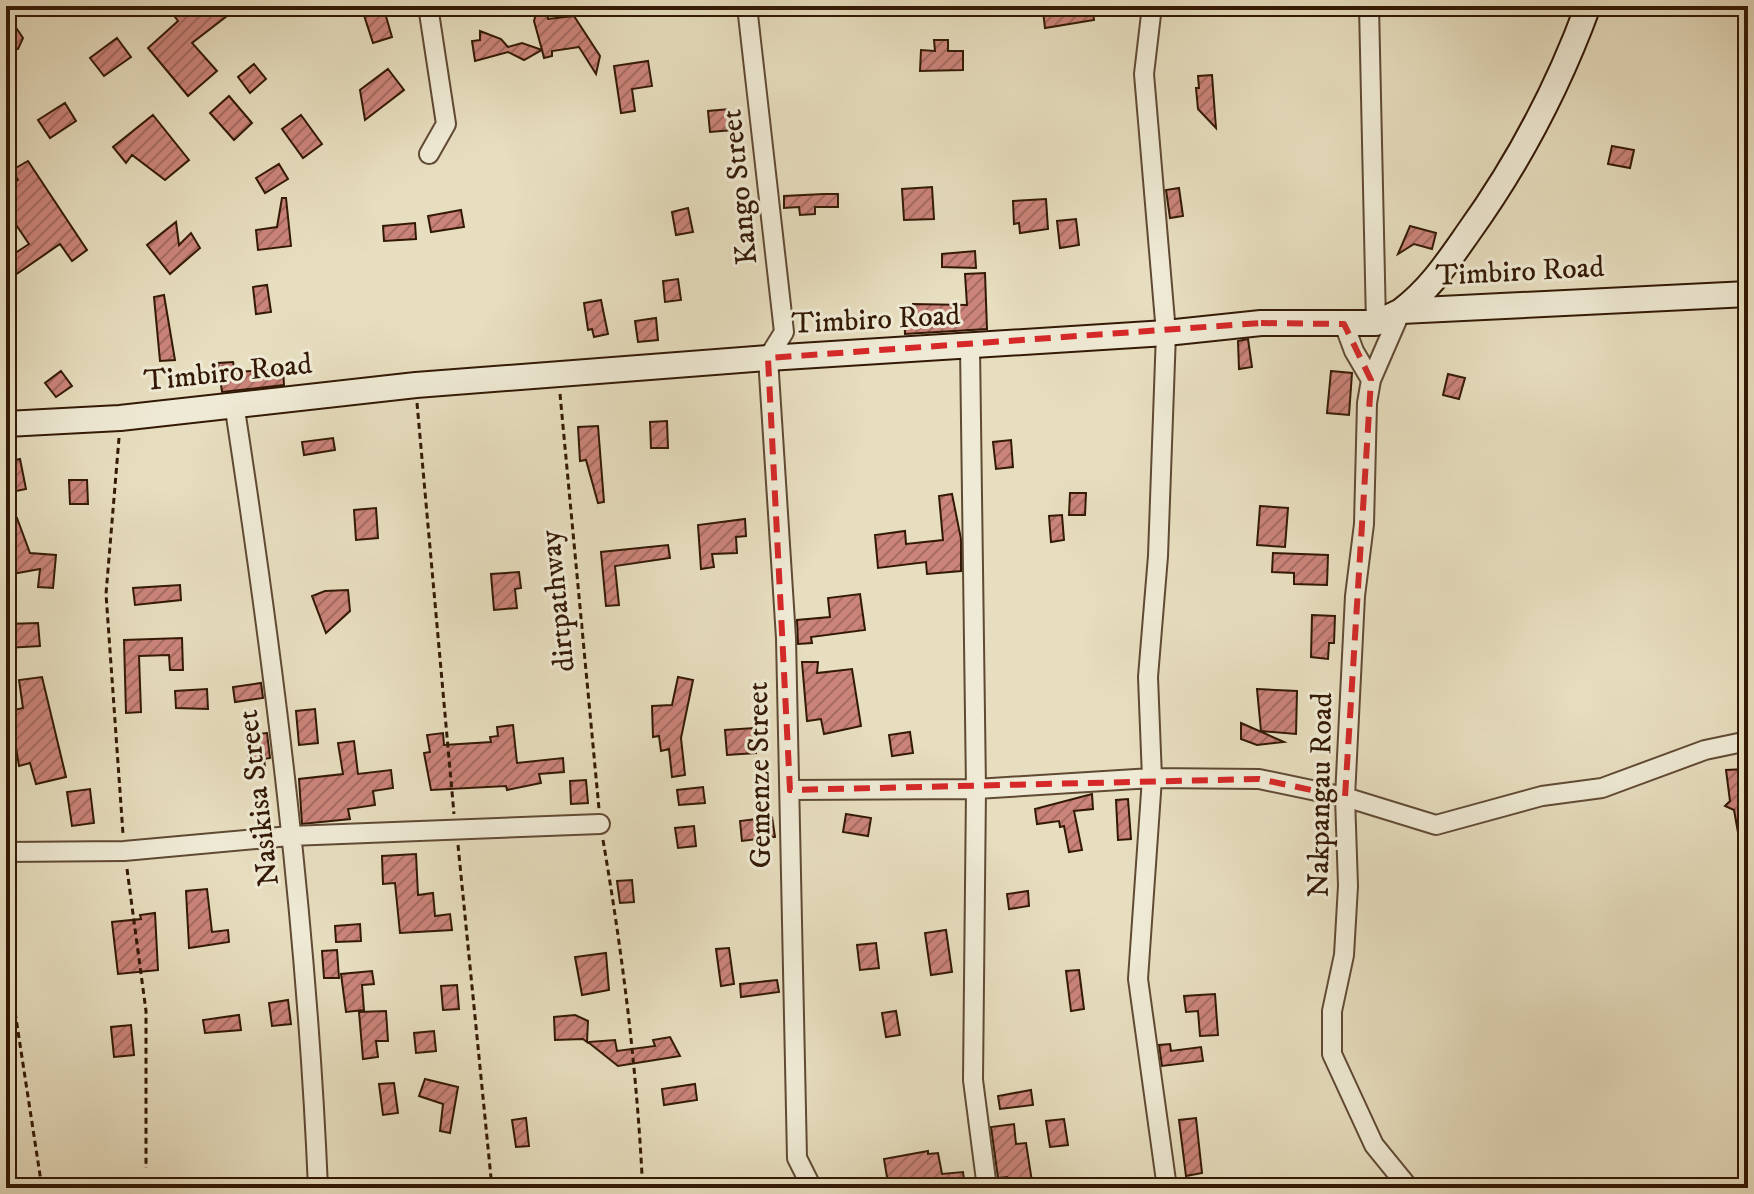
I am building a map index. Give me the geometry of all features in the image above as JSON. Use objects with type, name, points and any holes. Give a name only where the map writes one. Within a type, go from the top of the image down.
[{"type":"main road","points":[[1401,311],[1427,292],[1496,194],[1537,127],[1568,61],[1588,6]]},
{"type":"main road","name":"Timbiro Road","points":[[6,424],[120,418],[416,385],[768,358],[970,347],[1261,323],[1376,323],[1401,311],[1748,294]]},
{"type":"street","points":[[428,6],[446,124],[429,154]]},
{"type":"street","name":"Kango Street","points":[[747,6],[784,332],[768,358]]},
{"type":"street","points":[[1152,6],[1144,74],[1166,333],[1158,556],[1148,677],[1152,778],[1138,979],[1167,1188]]},
{"type":"street","points":[[1369,6],[1376,323]]},
{"type":"street","name":"Nakpangau Road","points":[[1401,311],[1371,380],[1364,524],[1355,596],[1345,797],[1348,886],[1344,955],[1332,1011],[1332,1054],[1374,1145],[1409,1188]]},
{"type":"street","points":[[1344,324],[1354,351],[1371,380]]},
{"type":"street","points":[[970,347],[976,789],[973,1080],[987,1188]]},
{"type":"street","name":"Gemenze Street","points":[[768,358],[786,638],[797,1158],[812,1188]]},
{"type":"street","name":"Nasikisa Street","points":[[234,403],[267,620],[307,990],[318,1188]]},
{"type":"street","points":[[790,790],[976,789],[1152,778],[1259,779],[1345,797],[1436,825],[1542,796],[1602,788],[1705,750],[1748,741]]},
{"type":"street","points":[[6,852],[124,851],[290,836],[600,824]]},
{"type":"path","name":"dirtpathway","points":[[559,374],[600,824],[629,1006],[642,1175]]},
{"type":"path","points":[[416,385],[492,1188]]},
{"type":"path","points":[[120,418],[106,594],[124,851],[146,1011],[146,1168]]},
{"type":"path","points":[[6,953],[42,1188]]},
{"type":"highlighted area","points":[[1261,323],[1344,324],[1371,380],[1345,797],[1259,779],[790,790],[768,358]]},
{"type":"building","points":[[167,6],[187,6],[194,15],[205,6],[240,6],[192,43],[217,71],[188,96],[148,48],[178,21]]},
{"type":"building","points":[[361,6],[383,6],[392,37],[373,43]]},
{"type":"building","points":[[538,6],[546,6],[548,19],[574,16],[600,56],[596,74],[579,47],[552,51],[552,56],[544,58],[534,21]]},
{"type":"building","points":[[1092,6],[1094,20],[1045,28],[1043,11]]},
{"type":"building","points":[[6,25],[17,29],[23,38],[18,49],[6,52]]},
{"type":"building","points":[[480,31],[501,39],[508,47],[522,43],[542,50],[524,60],[508,52],[475,61],[472,41],[480,40]]},
{"type":"building","points":[[117,38],[131,57],[104,76],[90,58]]},
{"type":"building","points":[[934,40],[948,40],[948,51],[963,51],[963,70],[920,71],[921,50],[935,51]]},
{"type":"building","points":[[648,61],[652,86],[632,89],[635,111],[621,113],[614,66]]},
{"type":"building","points":[[254,64],[266,79],[250,93],[238,77]]},
{"type":"building","points":[[388,69],[404,90],[365,120],[360,90]]},
{"type":"building","points":[[1212,75],[1216,128],[1198,109],[1196,88],[1199,88],[1198,76]]},
{"type":"building","points":[[229,96],[252,123],[234,140],[210,113]]},
{"type":"building","points":[[65,103],[76,121],[50,138],[38,120]]},
{"type":"building","points":[[730,109],[733,130],[710,132],[708,111]]},
{"type":"building","points":[[153,115],[189,160],[165,180],[132,155],[126,163],[113,147]]},
{"type":"building","points":[[301,115],[322,144],[303,158],[282,129]]},
{"type":"building","points":[[1612,146],[1634,150],[1630,168],[1608,164]]},
{"type":"building","points":[[28,161],[87,250],[72,261],[60,244],[15,275],[6,259],[29,244],[6,210],[6,188],[18,180],[12,170]]},
{"type":"building","points":[[279,164],[288,179],[265,193],[256,178]]},
{"type":"building","points":[[932,187],[934,219],[904,220],[902,189]]},
{"type":"building","points":[[1179,188],[1183,216],[1170,218],[1166,190]]},
{"type":"building","points":[[838,194],[838,207],[815,207],[815,214],[800,215],[799,207],[784,208],[784,196]]},
{"type":"building","points":[[282,198],[286,198],[291,246],[258,250],[256,230],[277,227]]},
{"type":"building","points":[[1046,199],[1048,229],[1020,233],[1019,223],[1014,224],[1013,201]]},
{"type":"building","points":[[688,208],[693,232],[676,235],[672,212]]},
{"type":"building","points":[[461,210],[464,227],[431,232],[428,216]]},
{"type":"building","points":[[1076,219],[1079,245],[1060,248],[1057,221]]},
{"type":"building","points":[[176,222],[179,245],[191,233],[200,248],[170,274],[147,245]]},
{"type":"building","points":[[415,223],[416,239],[384,241],[383,226]]},
{"type":"building","points":[[1410,226],[1436,233],[1432,249],[1414,244],[1398,254]]},
{"type":"building","points":[[975,251],[976,268],[942,267],[942,254]]},
{"type":"building","points":[[985,273],[987,329],[905,334],[904,311],[913,311],[913,304],[967,305],[965,274]]},
{"type":"building","points":[[678,279],[681,300],[665,302],[663,281]]},
{"type":"building","points":[[267,285],[271,312],[256,314],[253,287]]},
{"type":"building","points":[[164,295],[175,360],[160,361],[154,297]]},
{"type":"building","points":[[601,300],[608,334],[594,337],[592,329],[588,330],[584,303]]},
{"type":"building","points":[[656,318],[658,340],[638,342],[635,321]]},
{"type":"building","points":[[1248,339],[1252,367],[1239,369],[1238,341]]},
{"type":"building","points":[[233,362],[235,372],[283,369],[284,385],[222,392],[218,363]]},
{"type":"building","points":[[61,371],[72,386],[56,397],[45,383]]},
{"type":"building","points":[[1331,371],[1352,373],[1349,415],[1327,413]]},
{"type":"building","points":[[1448,374],[1465,378],[1459,399],[1443,395]]},
{"type":"building","points":[[667,421],[668,448],[651,448],[650,422]]},
{"type":"building","points":[[598,426],[604,502],[598,503],[586,460],[580,461],[578,427]]},
{"type":"building","points":[[333,438],[335,450],[304,455],[302,442]]},
{"type":"building","points":[[1011,440],[1013,467],[996,469],[993,442]]},
{"type":"building","points":[[20,459],[26,489],[6,493],[6,462]]},
{"type":"building","points":[[69,480],[87,480],[88,504],[70,504]]},
{"type":"building","points":[[1070,493],[1086,493],[1085,515],[1069,515]]},
{"type":"building","points":[[952,494],[961,539],[961,571],[927,574],[926,562],[878,568],[875,535],[905,531],[906,544],[943,540],[939,496]]},
{"type":"building","points":[[1260,506],[1288,508],[1285,547],[1257,545]]},
{"type":"building","points":[[376,508],[378,538],[356,540],[354,510]]},
{"type":"building","points":[[1062,515],[1064,540],[1051,542],[1049,516]]},
{"type":"building","points":[[17,518],[30,553],[56,555],[53,588],[38,587],[40,569],[12,574],[6,521]]},
{"type":"building","points":[[745,519],[746,536],[736,537],[737,553],[712,554],[714,567],[701,569],[698,525]]},
{"type":"building","points":[[668,545],[670,558],[615,566],[619,605],[606,606],[601,552]]},
{"type":"building","points":[[1273,553],[1328,555],[1327,585],[1294,584],[1294,573],[1272,572]]},
{"type":"building","points":[[519,572],[521,588],[515,589],[517,608],[494,610],[491,574]]},
{"type":"building","points":[[180,585],[181,600],[135,605],[133,588]]},
{"type":"building","points":[[348,590],[350,611],[326,633],[312,596],[325,591]]},
{"type":"building","points":[[860,594],[865,630],[811,637],[812,643],[798,644],[797,620],[830,617],[828,598]]},
{"type":"building","points":[[1312,615],[1335,616],[1334,643],[1329,643],[1328,659],[1311,657]]},
{"type":"building","points":[[38,623],[40,646],[6,648],[6,624]]},
{"type":"building","points":[[182,638],[183,670],[170,670],[169,655],[139,656],[141,712],[126,713],[124,640]]},
{"type":"building","points":[[802,662],[818,662],[817,673],[852,669],[861,726],[824,734],[821,719],[807,721]]},
{"type":"building","points":[[42,677],[66,777],[36,784],[30,763],[19,766],[10,711],[23,708],[19,680]]},
{"type":"building","points":[[678,677],[693,680],[681,738],[685,775],[672,777],[669,749],[661,751],[659,736],[653,737],[652,706],[672,705]]},
{"type":"building","points":[[261,683],[263,698],[235,702],[233,687]]},
{"type":"building","points":[[207,689],[208,709],[176,708],[175,691]]},
{"type":"building","points":[[1257,689],[1297,691],[1296,734],[1261,731]]},
{"type":"building","points":[[315,709],[318,743],[299,745],[296,711]]},
{"type":"building","points":[[1241,723],[1284,742],[1257,745],[1241,739]]},
{"type":"building","points":[[513,725],[517,763],[563,758],[564,772],[539,774],[541,783],[507,790],[506,786],[431,790],[424,753],[430,752],[427,735],[443,733],[444,745],[491,742],[490,737],[498,736],[497,727]]},
{"type":"building","points":[[754,728],[756,753],[727,755],[725,730]]},
{"type":"building","points":[[910,732],[913,753],[892,756],[889,735]]},
{"type":"building","points":[[267,733],[270,758],[264,759],[266,776],[251,778],[246,735]]},
{"type":"building","points":[[354,741],[358,774],[391,770],[393,788],[373,791],[375,805],[348,809],[350,819],[302,824],[299,779],[343,774],[338,743]]},
{"type":"building","points":[[1746,769],[1748,848],[1741,849],[1734,810],[1725,806],[1730,801],[1726,770]]},
{"type":"building","points":[[586,780],[588,803],[571,804],[570,781]]},
{"type":"building","points":[[703,787],[705,803],[679,805],[677,790]]},
{"type":"building","points":[[90,789],[94,823],[72,826],[67,792]]},
{"type":"building","points":[[1092,794],[1093,809],[1074,811],[1082,850],[1069,852],[1064,826],[1060,827],[1059,821],[1037,824],[1035,809]]},
{"type":"building","points":[[1128,799],[1131,839],[1118,840],[1116,800]]},
{"type":"building","points":[[846,814],[871,818],[868,836],[843,832]]},
{"type":"building","points":[[772,817],[775,837],[742,841],[740,821]]},
{"type":"building","points":[[694,826],[696,846],[678,848],[675,828]]},
{"type":"building","points":[[416,854],[418,895],[433,893],[435,916],[450,914],[452,930],[400,933],[395,883],[383,884],[382,856]]},
{"type":"building","points":[[632,880],[634,902],[620,903],[617,881]]},
{"type":"building","points":[[207,889],[212,932],[228,930],[229,942],[189,948],[186,891]]},
{"type":"building","points":[[1028,891],[1029,906],[1009,909],[1007,894]]},
{"type":"building","points":[[155,913],[158,970],[118,974],[112,922],[141,919],[140,915]]},
{"type":"building","points":[[360,924],[361,941],[336,942],[335,926]]},
{"type":"building","points":[[946,930],[952,972],[931,975],[925,933]]},
{"type":"building","points":[[876,943],[879,968],[860,970],[857,945]]},
{"type":"building","points":[[729,948],[734,984],[721,986],[716,949]]},
{"type":"building","points":[[337,950],[339,978],[324,978],[322,951]]},
{"type":"building","points":[[606,953],[609,990],[582,995],[575,957]]},
{"type":"building","points":[[1079,970],[1084,1009],[1071,1011],[1066,971]]},
{"type":"building","points":[[372,971],[374,984],[362,985],[364,1010],[346,1012],[341,974]]},
{"type":"building","points":[[777,980],[779,992],[741,997],[740,984]]},
{"type":"building","points":[[457,985],[459,1009],[443,1010],[441,986]]},
{"type":"building","points":[[1215,994],[1218,1035],[1200,1036],[1198,1011],[1186,1012],[1184,996]]},
{"type":"building","points":[[288,1000],[291,1024],[272,1026],[269,1003]]},
{"type":"building","points":[[386,1011],[388,1041],[376,1041],[378,1057],[363,1059],[359,1012]]},
{"type":"building","points":[[896,1011],[900,1035],[886,1037],[882,1013]]},
{"type":"building","points":[[239,1015],[241,1030],[205,1033],[203,1020]]},
{"type":"building","points":[[575,1015],[588,1021],[587,1042],[583,1039],[555,1040],[554,1017]]},
{"type":"building","points":[[131,1025],[134,1055],[114,1057],[111,1027]]},
{"type":"building","points":[[434,1031],[436,1051],[416,1053],[414,1033]]},
{"type":"building","points":[[670,1037],[680,1056],[618,1066],[588,1042],[615,1040],[617,1051],[655,1046],[653,1040]]},
{"type":"building","points":[[1170,1044],[1171,1051],[1201,1047],[1203,1061],[1162,1066],[1159,1045]]},
{"type":"building","points":[[425,1079],[458,1087],[450,1133],[440,1131],[443,1104],[419,1096]]},
{"type":"building","points":[[394,1083],[398,1113],[383,1115],[379,1084]]},
{"type":"building","points":[[695,1084],[697,1100],[664,1105],[662,1089]]},
{"type":"building","points":[[1031,1090],[1033,1105],[1000,1109],[998,1096]]},
{"type":"building","points":[[526,1118],[529,1146],[516,1147],[512,1120]]},
{"type":"building","points":[[1196,1118],[1202,1173],[1186,1176],[1179,1120]]},
{"type":"building","points":[[1064,1119],[1068,1145],[1050,1147],[1046,1121]]},
{"type":"building","points":[[1014,1124],[1016,1144],[1026,1143],[1033,1188],[1016,1188],[1015,1184],[1008,1185],[1007,1177],[998,1178],[991,1127]]},
{"type":"building","points":[[928,1151],[928,1154],[938,1153],[942,1174],[963,1172],[965,1188],[914,1188],[913,1179],[888,1183],[884,1159]]}]
